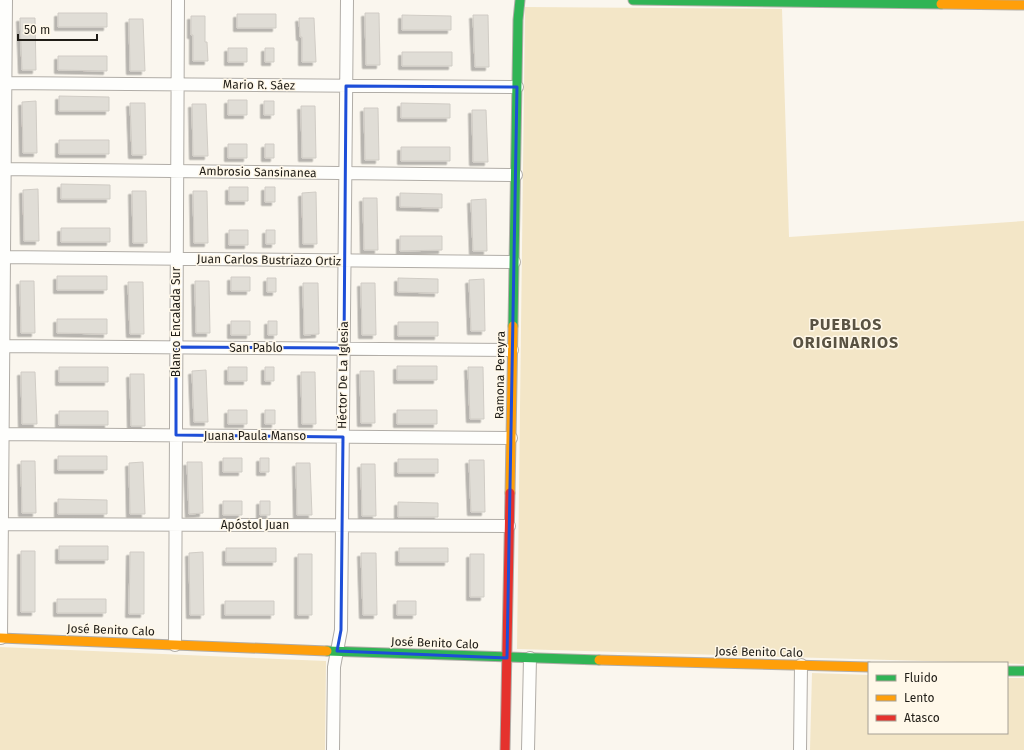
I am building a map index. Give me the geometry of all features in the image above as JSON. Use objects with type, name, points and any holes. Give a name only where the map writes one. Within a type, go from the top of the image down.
[{"type":"street","points":[[1,638],[2,169],[6,0]]},
{"type":"street","name":"Blanco Encalada Sur","points":[[175,645],[178,0]]},
{"type":"street","name":"Héctor De La Iglesia","points":[[333,750],[334,672],[340,630],[342,525],[347,0]]},
{"type":"street","name":"Ramona Pereyra","points":[[505,750],[517,87],[520,0]]},
{"type":"street","points":[[633,0],[990,2],[1024,5]]},
{"type":"street","name":"Mario R. Sáez","points":[[3,83],[517,87]]},
{"type":"street","name":"Ambrosio Sansinanea","points":[[2,169],[516,175]]},
{"type":"street","name":"Juan Carlos Bustriazo Ortiz","points":[[2,257],[514,262]]},
{"type":"street","name":"San Pablo","points":[[2,346],[512,350]]},
{"type":"street","name":"Juana Paula Manso","points":[[1,434],[511,438]]},
{"type":"street","name":"Apóstol Juan","points":[[1,524],[509,526]]},
{"type":"street","name":"José Benito Calo","points":[[1,638],[507,658],[868,667]]},
{"type":"street","points":[[528,750],[530,658]]},
{"type":"street","points":[[800,750],[801,666]]},
{"type":"street","points":[[1008,671],[1024,671]]},
{"type":"highlighted area","points":[[346,86],[517,87],[507,658],[337,651],[341,630],[343,437],[176,435],[176,347],[344,348]]},
{"type":"shaded area","points":[[525,7],[782,9],[789,237],[1024,221],[1024,664],[1008,664],[1008,662],[956,662],[517,649]]},
{"type":"shaded area","points":[[0,647],[326,661],[325,750],[0,750]]},
{"type":"shaded area","points":[[812,673],[868,675],[868,734],[1008,734],[1008,678],[1024,678],[1024,750],[810,750]]},
{"type":"building","points":[[58,13],[107,13],[107,27],[58,27]]},
{"type":"building","points":[[365,13],[379,13],[380,65],[366,65]]},
{"type":"building","points":[[237,14],[276,14],[276,28],[237,28]]},
{"type":"building","points":[[402,15],[451,16],[451,30],[402,30]]},
{"type":"building","points":[[473,15],[488,15],[489,67],[475,67]]},
{"type":"building","points":[[191,16],[205,16],[205,42],[207,42],[208,61],[193,61]]},
{"type":"building","points":[[20,18],[35,18],[36,70],[22,70]]},
{"type":"building","points":[[299,18],[314,18],[316,62],[302,62],[302,37],[300,37]]},
{"type":"building","points":[[129,19],[143,19],[145,71],[130,71]]},
{"type":"building","points":[[228,48],[247,48],[247,62],[228,62]]},
{"type":"building","points":[[265,48],[274,48],[274,62],[265,62]]},
{"type":"building","points":[[402,52],[452,52],[452,66],[402,66]]},
{"type":"building","points":[[58,56],[107,56],[107,71],[58,70]]},
{"type":"building","points":[[59,96],[109,97],[109,111],[59,111]]},
{"type":"building","points":[[228,100],[247,100],[247,115],[228,115]]},
{"type":"building","points":[[36,101],[37,153],[23,153],[22,102]]},
{"type":"building","points":[[264,101],[274,101],[274,115],[264,115]]},
{"type":"building","points":[[130,103],[145,103],[146,155],[132,155]]},
{"type":"building","points":[[401,103],[450,104],[450,118],[401,118]]},
{"type":"building","points":[[192,104],[206,104],[208,156],[193,156]]},
{"type":"building","points":[[301,106],[315,106],[316,158],[302,158]]},
{"type":"building","points":[[364,108],[378,108],[379,160],[365,160]]},
{"type":"building","points":[[472,110],[486,110],[488,162],[473,162]]},
{"type":"building","points":[[59,140],[109,140],[109,154],[59,154]]},
{"type":"building","points":[[228,144],[247,144],[247,158],[228,158]]},
{"type":"building","points":[[265,144],[274,144],[274,158],[265,158]]},
{"type":"building","points":[[401,147],[450,147],[450,161],[401,161]]},
{"type":"building","points":[[61,184],[110,185],[110,199],[61,199]]},
{"type":"building","points":[[229,187],[248,187],[248,201],[229,201]]},
{"type":"building","points":[[265,187],[275,187],[275,202],[265,202]]},
{"type":"building","points":[[38,189],[39,241],[24,241],[23,190]]},
{"type":"building","points":[[132,191],[146,191],[147,243],[133,243]]},
{"type":"building","points":[[193,191],[207,191],[208,243],[194,243]]},
{"type":"building","points":[[316,192],[317,244],[303,244],[302,193]]},
{"type":"building","points":[[400,193],[442,194],[442,208],[400,207]]},
{"type":"building","points":[[363,198],[377,198],[378,250],[364,250]]},
{"type":"building","points":[[486,199],[487,251],[473,251],[471,200]]},
{"type":"building","points":[[61,228],[110,228],[110,242],[61,242]]},
{"type":"building","points":[[229,230],[248,230],[248,245],[229,245]]},
{"type":"building","points":[[266,230],[275,230],[275,244],[266,244]]},
{"type":"building","points":[[400,236],[442,236],[442,250],[400,251]]},
{"type":"building","points":[[57,276],[107,276],[107,290],[57,290]]},
{"type":"building","points":[[231,277],[250,277],[250,291],[231,291]]},
{"type":"building","points":[[267,278],[276,278],[276,292],[267,292]]},
{"type":"building","points":[[398,278],[438,279],[438,293],[398,292]]},
{"type":"building","points":[[484,279],[485,331],[471,331],[469,280]]},
{"type":"building","points":[[20,281],[34,281],[35,333],[21,333]]},
{"type":"building","points":[[195,281],[209,281],[210,333],[196,333]]},
{"type":"building","points":[[128,282],[143,282],[144,334],[130,334]]},
{"type":"building","points":[[303,283],[318,283],[319,334],[304,335]]},
{"type":"building","points":[[361,283],[375,283],[376,335],[362,335]]},
{"type":"building","points":[[57,319],[107,319],[107,334],[57,333]]},
{"type":"building","points":[[231,321],[250,321],[250,335],[231,335]]},
{"type":"building","points":[[268,321],[277,321],[277,335],[268,335]]},
{"type":"building","points":[[398,322],[438,322],[438,336],[398,336]]},
{"type":"building","points":[[397,366],[437,366],[437,380],[397,380]]},
{"type":"building","points":[[59,367],[108,367],[108,382],[59,382]]},
{"type":"building","points":[[228,367],[247,367],[247,381],[228,381]]},
{"type":"building","points":[[265,367],[274,367],[274,381],[265,381]]},
{"type":"building","points":[[468,367],[483,367],[484,419],[470,419]]},
{"type":"building","points":[[206,370],[208,422],[194,422],[192,371]]},
{"type":"building","points":[[360,371],[374,371],[375,423],[361,423]]},
{"type":"building","points":[[21,372],[35,372],[37,424],[22,424]]},
{"type":"building","points":[[301,372],[315,372],[316,424],[302,424]]},
{"type":"building","points":[[130,374],[144,374],[145,426],[131,426]]},
{"type":"building","points":[[228,410],[247,410],[247,424],[228,424]]},
{"type":"building","points":[[265,410],[275,410],[275,424],[265,424]]},
{"type":"building","points":[[397,410],[437,410],[437,424],[397,424]]},
{"type":"building","points":[[59,411],[108,411],[108,425],[59,425]]},
{"type":"building","points":[[58,456],[107,456],[107,470],[58,470]]},
{"type":"building","points":[[223,458],[242,458],[242,472],[223,472]]},
{"type":"building","points":[[260,458],[269,458],[269,472],[260,472]]},
{"type":"building","points":[[398,459],[438,459],[438,473],[398,473]]},
{"type":"building","points":[[469,460],[484,460],[485,512],[471,512]]},
{"type":"building","points":[[21,461],[35,461],[36,513],[22,513]]},
{"type":"building","points":[[143,462],[145,514],[130,514],[129,463]]},
{"type":"building","points":[[187,462],[202,462],[203,513],[189,514]]},
{"type":"building","points":[[296,463],[310,463],[312,515],[297,515]]},
{"type":"building","points":[[361,464],[375,464],[376,516],[362,516]]},
{"type":"building","points":[[58,499],[107,500],[107,514],[58,514]]},
{"type":"building","points":[[223,501],[242,501],[242,515],[223,515]]},
{"type":"building","points":[[260,501],[270,501],[270,515],[260,515]]},
{"type":"building","points":[[398,502],[438,503],[438,517],[398,517]]},
{"type":"building","points":[[59,546],[108,546],[108,560],[59,560]]},
{"type":"building","points":[[226,548],[276,548],[276,562],[226,562]]},
{"type":"building","points":[[399,548],[448,548],[448,562],[399,562]]},
{"type":"building","points":[[21,551],[35,551],[35,612],[21,612]]},
{"type":"building","points":[[130,552],[144,552],[144,614],[129,614]]},
{"type":"building","points":[[203,552],[204,615],[190,615],[189,553]]},
{"type":"building","points":[[361,553],[376,553],[377,615],[363,615]]},
{"type":"building","points":[[298,554],[312,554],[312,615],[298,615]]},
{"type":"building","points":[[470,554],[484,554],[484,597],[470,597]]},
{"type":"building","points":[[57,599],[106,599],[106,613],[57,613]]},
{"type":"building","points":[[225,601],[274,601],[274,615],[225,615]]},
{"type":"building","points":[[397,601],[416,601],[416,615],[397,615]]},
{"type":"traffic: fast","points":[[513,326],[518,20],[520,0]]},
{"type":"traffic: fast","points":[[633,0],[941,4]]},
{"type":"traffic: fast","points":[[327,651],[599,660]]},
{"type":"traffic: fast","points":[[1008,671],[1024,671]]},
{"type":"traffic: slow","points":[[941,4],[1024,5]]},
{"type":"traffic: slow","points":[[510,493],[513,326]]},
{"type":"traffic: slow","points":[[0,638],[327,651]]},
{"type":"traffic: slow","points":[[599,660],[868,667]]},
{"type":"traffic: jam","points":[[505,750],[510,493]]},
{"type":"district","name":"PUEBLOS ORIGINARIOS","points":[[846,333]]}]
